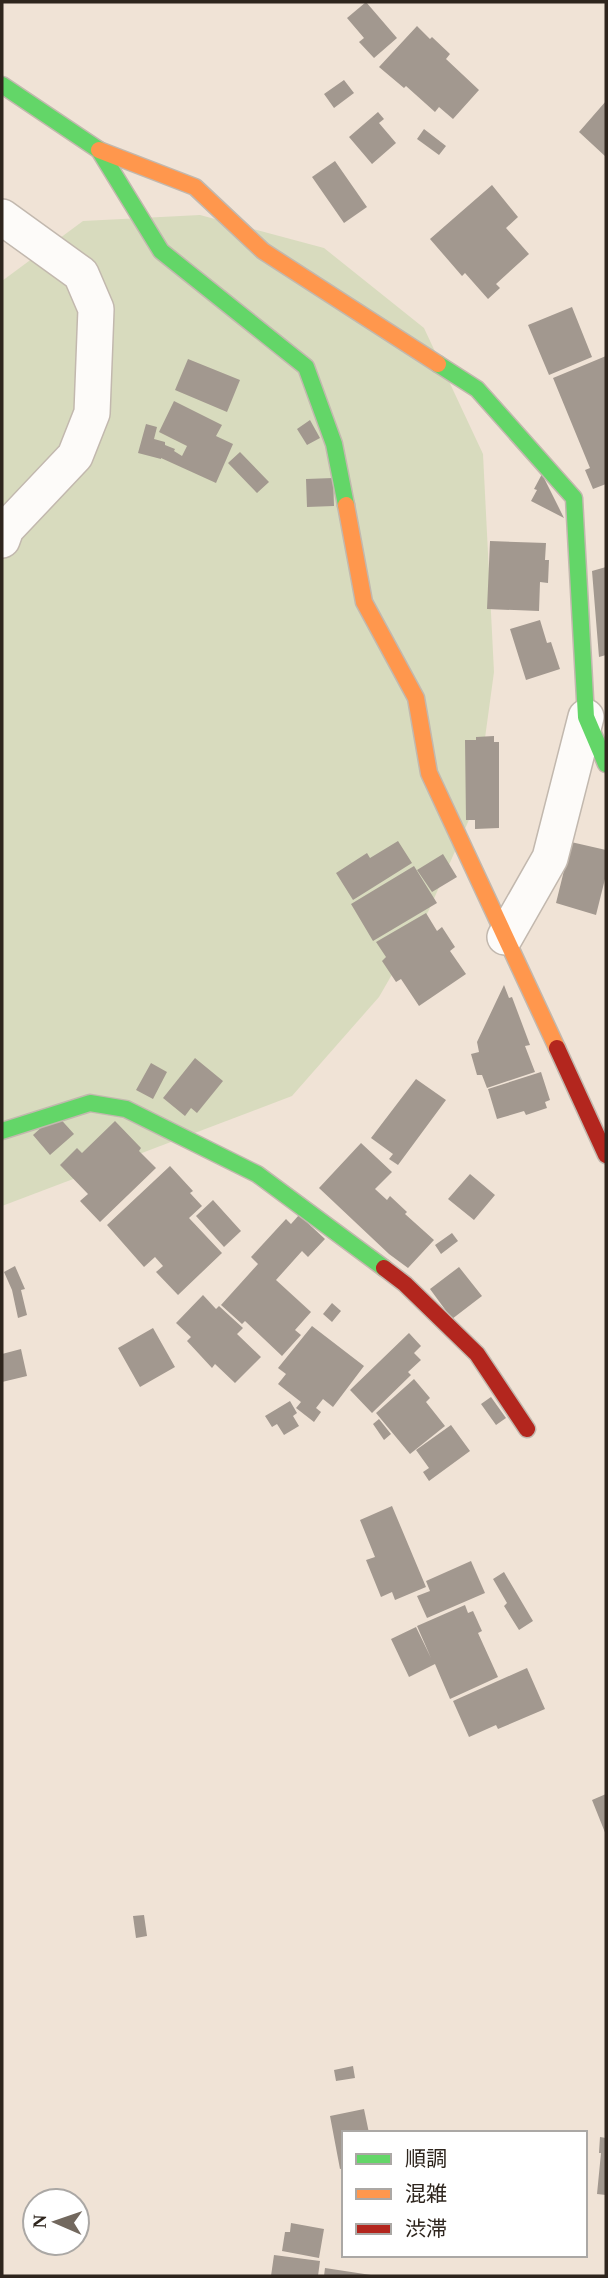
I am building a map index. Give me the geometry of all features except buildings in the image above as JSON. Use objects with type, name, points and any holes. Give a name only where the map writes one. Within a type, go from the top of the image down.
[{"type":"street","points":[[2,86],[99,150],[195,187],[263,251],[477,389],[574,498],[586,716],[550,858],[505,937]]},
{"type":"street","points":[[99,150],[161,251],[306,367],[334,444],[364,602],[416,698],[429,774],[606,1155]]},
{"type":"street","points":[[2,217],[81,274],[96,309],[92,413],[75,456],[6,529],[2,540]]},
{"type":"street","points":[[586,716],[606,764]]},
{"type":"street","points":[[2,1131],[90,1103],[125,1110],[257,1174],[405,1284],[477,1354],[527,1429]]},
{"type":"green space","points":[[200,215],[324,248],[424,328],[483,454],[494,672],[476,804],[428,912],[379,997],[292,1096],[2,1206],[2,281],[83,221]]},
{"type":"traffic: fast","points":[[2,85],[99,150],[161,251],[306,367],[334,444],[346,505]]},
{"type":"traffic: fast","points":[[438,364],[477,389],[574,498],[586,717],[606,764]]},
{"type":"traffic: fast","points":[[2,1131],[90,1103],[126,1109],[257,1174],[384,1268]]},
{"type":"traffic: slow","points":[[99,150],[195,187],[263,251],[438,364]]},
{"type":"traffic: slow","points":[[346,505],[364,602],[416,698],[429,773],[557,1048]]},
{"type":"traffic: jam","points":[[557,1048],[606,1155]]},
{"type":"traffic: jam","points":[[384,1268],[405,1284],[477,1354],[527,1429]]}]
